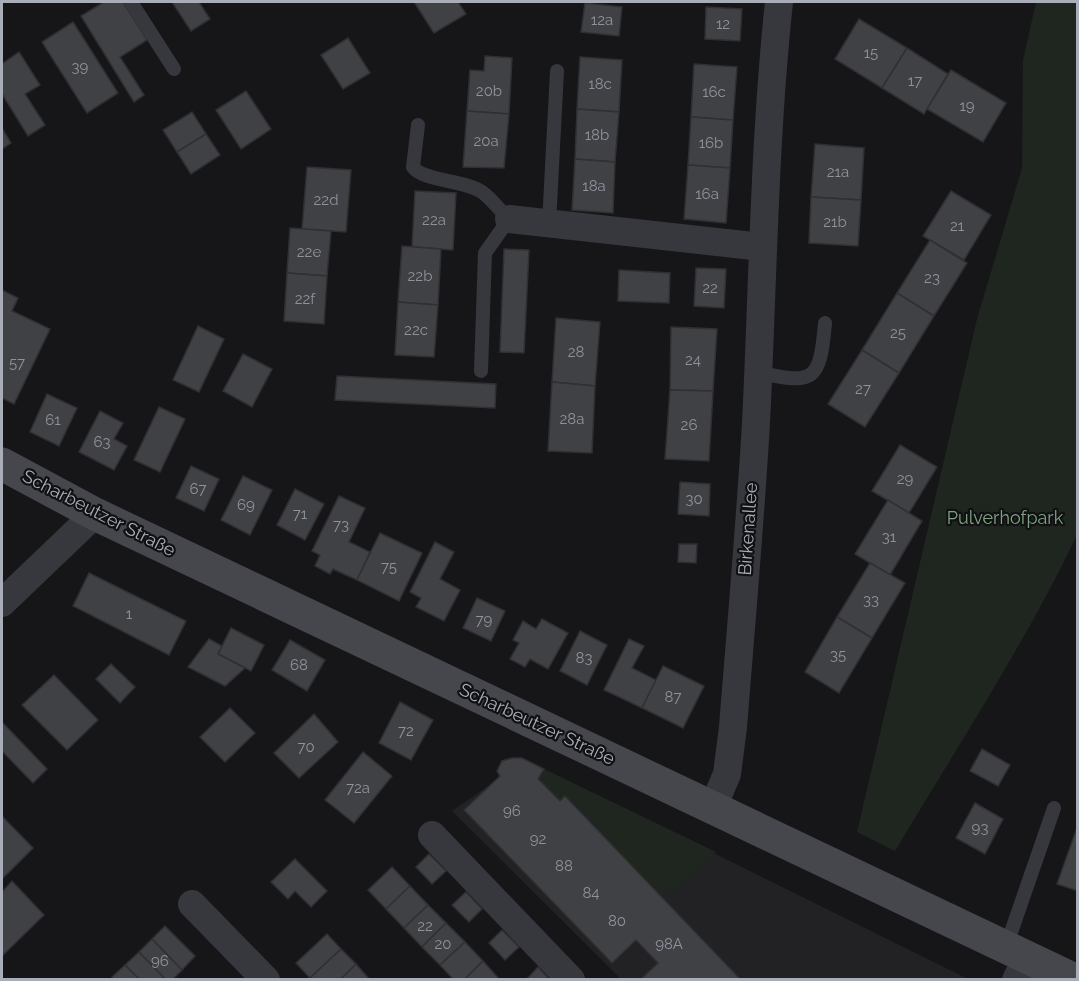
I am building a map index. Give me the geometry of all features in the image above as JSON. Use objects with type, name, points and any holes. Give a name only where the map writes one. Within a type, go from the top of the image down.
[{"type":"main road","name":"Scharbeutzer Straße","points":[[2,464],[95,514],[713,807],[1016,961],[1075,980]]},
{"type":"street","name":"Birkenallee","points":[[713,807],[727,774],[733,727],[755,437],[762,247],[779,2]]},
{"type":"street","points":[[509,219],[762,247]]},
{"type":"street","points":[[2,603],[41,563],[95,514]]},
{"type":"street","points":[[432,835],[571,980]]},
{"type":"street","points":[[192,904],[266,980]]},
{"type":"lane","points":[[131,2],[174,69]]},
{"type":"lane","points":[[549,224],[557,71]]},
{"type":"lane","points":[[418,125],[413,167],[415,170],[420,175],[454,181],[483,192],[509,219],[485,253],[481,371]]},
{"type":"lane","points":[[758,372],[799,380],[810,376],[816,370],[821,358],[825,323]]},
{"type":"lane","points":[[1016,961],[1054,808]]},
{"type":"shaded area","points":[[526,760],[968,979],[621,979],[452,811]]},
{"type":"green space","name":"Pulverhofpark","points":[[1036,2],[1077,2],[1077,535],[1057,576],[990,695],[895,851],[857,832],[977,319],[1022,168],[1023,60]]},
{"type":"green space","points":[[544,769],[716,852],[674,893],[670,888],[661,896],[565,797],[560,801],[538,779]]},
{"type":"building","points":[[104,2],[123,2],[147,40],[120,57],[144,95],[134,102],[81,16]]},
{"type":"building","points":[[172,2],[199,2],[210,19],[191,31]]},
{"type":"building","points":[[414,2],[458,2],[466,14],[434,33]]},
{"type":"building","points":[[585,3],[622,7],[619,36],[581,32]]},
{"type":"building","points":[[706,7],[742,9],[740,41],[705,39]]},
{"type":"building","points":[[859,19],[907,48],[882,88],[835,59]]},
{"type":"building","points":[[73,22],[118,93],[87,113],[42,42]]},
{"type":"building","points":[[348,38],[370,73],[343,89],[321,55]]},
{"type":"building","points":[[907,48],[948,74],[924,114],[882,88]]},
{"type":"building","points":[[19,52],[40,85],[25,94],[45,125],[28,136],[2,94],[2,64]]},
{"type":"building","points":[[485,56],[512,58],[509,114],[467,111],[470,70],[484,71]]},
{"type":"building","points":[[580,57],[622,60],[619,112],[577,109]]},
{"type":"building","points":[[694,64],[737,67],[733,120],[691,117]]},
{"type":"building","points":[[951,70],[1006,103],[983,142],[927,109]]},
{"type":"building","points":[[246,91],[271,129],[241,149],[216,110]]},
{"type":"building","points":[[577,109],[619,112],[615,162],[575,159]]},
{"type":"building","points":[[467,111],[509,114],[504,168],[463,167]]},
{"type":"building","points":[[192,112],[206,134],[177,152],[163,130]]},
{"type":"building","points":[[691,117],[733,120],[730,168],[688,165]]},
{"type":"building","points":[[2,128],[11,143],[2,149]]},
{"type":"building","points":[[206,134],[220,155],[191,174],[177,152]]},
{"type":"building","points":[[815,144],[864,148],[861,200],[811,197]]},
{"type":"building","points":[[575,159],[615,162],[613,213],[572,210]]},
{"type":"building","points":[[688,165],[730,168],[726,223],[684,219]]},
{"type":"building","points":[[307,167],[351,170],[346,232],[302,229]]},
{"type":"building","points":[[415,191],[456,193],[453,250],[412,247]]},
{"type":"building","points":[[951,191],[991,215],[964,260],[923,236]]},
{"type":"building","points":[[811,197],[861,200],[858,246],[809,243]]},
{"type":"building","points":[[290,228],[331,231],[327,276],[287,273]]},
{"type":"building","points":[[930,240],[967,263],[934,316],[897,293]]},
{"type":"building","points":[[402,246],[441,249],[438,305],[398,302]]},
{"type":"building","points":[[504,249],[529,250],[524,353],[500,352]]},
{"type":"building","points":[[696,268],[726,269],[724,308],[694,306]]},
{"type":"building","points":[[619,270],[670,273],[669,303],[618,301]]},
{"type":"building","points":[[287,273],[327,276],[324,324],[284,321]]},
{"type":"building","points":[[2,290],[18,298],[12,311],[50,329],[14,404],[2,398]]},
{"type":"building","points":[[897,293],[934,316],[899,373],[862,350]]},
{"type":"building","points":[[398,302],[438,305],[434,357],[395,355]]},
{"type":"building","points":[[556,318],[600,322],[595,386],[552,382]]},
{"type":"building","points":[[198,326],[224,339],[199,392],[173,380]]},
{"type":"building","points":[[671,327],[717,329],[713,391],[670,390]]},
{"type":"building","points":[[862,350],[899,373],[865,427],[828,404]]},
{"type":"building","points":[[243,354],[272,369],[252,407],[223,391]]},
{"type":"building","points":[[337,376],[496,384],[495,408],[335,400]]},
{"type":"building","points":[[552,382],[595,386],[592,453],[548,451]]},
{"type":"building","points":[[670,390],[713,391],[709,461],[665,459]]},
{"type":"building","points":[[47,394],[77,408],[59,446],[30,432]]},
{"type":"building","points":[[159,407],[185,419],[160,472],[134,460]]},
{"type":"building","points":[[100,411],[123,423],[114,439],[127,446],[114,470],[79,452]]},
{"type":"building","points":[[900,445],[937,467],[909,513],[872,491]]},
{"type":"building","points":[[191,466],[219,479],[204,511],[176,498]]},
{"type":"building","points":[[243,476],[272,490],[250,535],[221,520]]},
{"type":"building","points":[[680,482],[710,484],[709,516],[678,514]]},
{"type":"building","points":[[295,489],[324,504],[305,540],[277,525]]},
{"type":"building","points":[[339,496],[365,508],[349,542],[370,552],[357,580],[333,569],[330,574],[315,566],[320,555],[312,551]]},
{"type":"building","points":[[888,500],[922,521],[890,575],[855,554]]},
{"type":"building","points":[[380,533],[422,553],[399,601],[357,580]]},
{"type":"building","points":[[435,542],[454,552],[440,579],[460,590],[444,621],[416,607],[421,598],[410,592]]},
{"type":"building","points":[[679,544],[697,544],[696,563],[678,562]]},
{"type":"building","points":[[870,563],[905,583],[872,638],[837,617]]},
{"type":"building","points":[[89,573],[186,621],[169,655],[73,606]]},
{"type":"building","points":[[477,598],[505,611],[491,641],[463,628]]},
{"type":"building","points":[[837,617],[872,638],[839,693],[805,672]]},
{"type":"building","points":[[542,619],[568,633],[548,669],[530,659],[525,667],[510,659],[519,643],[513,640],[523,621],[536,629]]},
{"type":"building","points":[[231,628],[264,645],[251,671],[218,654]]},
{"type":"building","points":[[580,631],[607,645],[587,685],[560,671]]},
{"type":"building","points":[[209,639],[222,646],[218,654],[245,668],[225,686],[188,667]]},
{"type":"building","points":[[629,639],[644,646],[632,668],[656,680],[642,708],[604,690]]},
{"type":"building","points":[[290,640],[325,660],[307,691],[272,670]]},
{"type":"building","points":[[111,664],[135,687],[120,703],[96,679]]},
{"type":"building","points":[[663,666],[704,686],[683,728],[642,708]]},
{"type":"building","points":[[54,675],[98,720],[67,750],[22,705]]},
{"type":"building","points":[[400,702],[433,720],[411,760],[379,743]]},
{"type":"building","points":[[230,708],[255,733],[225,762],[200,737]]},
{"type":"building","points":[[314,714],[338,742],[299,778],[274,753]]},
{"type":"building","points":[[2,722],[47,769],[33,783],[2,751]]},
{"type":"building","points":[[982,749],[1010,765],[998,786],[970,771]]},
{"type":"building","points":[[363,752],[392,776],[354,823],[325,800]]},
{"type":"building","points":[[522,758],[544,769],[538,779],[560,801],[565,796],[741,980],[640,980],[658,963],[636,940],[612,963],[464,810],[500,776],[497,771],[502,761]]},
{"type":"building","points":[[975,803],[1003,819],[985,854],[956,838]]},
{"type":"building","points":[[2,816],[33,848],[2,879]]},
{"type":"building","points":[[1078,825],[1078,891],[1057,884]]},
{"type":"building","points":[[429,854],[446,871],[432,884],[416,867]]},
{"type":"building","points":[[295,859],[327,891],[311,907],[295,891],[288,899],[271,882]]},
{"type":"building","points":[[392,867],[410,886],[386,909],[368,890]]},
{"type":"building","points":[[12,881],[44,915],[2,956],[2,892]]},
{"type":"building","points":[[410,886],[428,905],[404,928],[386,909]]},
{"type":"building","points":[[466,892],[482,909],[469,922],[452,905]]},
{"type":"building","points":[[428,905],[446,923],[422,947],[404,928]]},
{"type":"building","points":[[446,923],[465,942],[440,965],[422,947]]},
{"type":"building","points":[[165,926],[195,956],[182,970],[152,939]]},
{"type":"building","points":[[502,930],[519,947],[505,960],[489,943]]},
{"type":"building","points":[[327,934],[341,949],[310,978],[296,963]]},
{"type":"building","points":[[152,939],[182,970],[172,980],[166,980],[139,952]]},
{"type":"building","points":[[465,942],[483,961],[464,980],[454,980],[440,965]]},
{"type":"building","points":[[341,949],[356,964],[340,980],[311,980],[310,978]]},
{"type":"building","points":[[139,952],[166,980],[140,980],[125,965]]},
{"type":"building","points":[[483,961],[500,980],[464,980]]},
{"type":"building","points":[[356,964],[370,980],[340,980]]},
{"type":"building","points":[[125,965],[140,980],[114,980],[112,977]]},
{"type":"building","points":[[538,967],[550,980],[526,980]]}]
